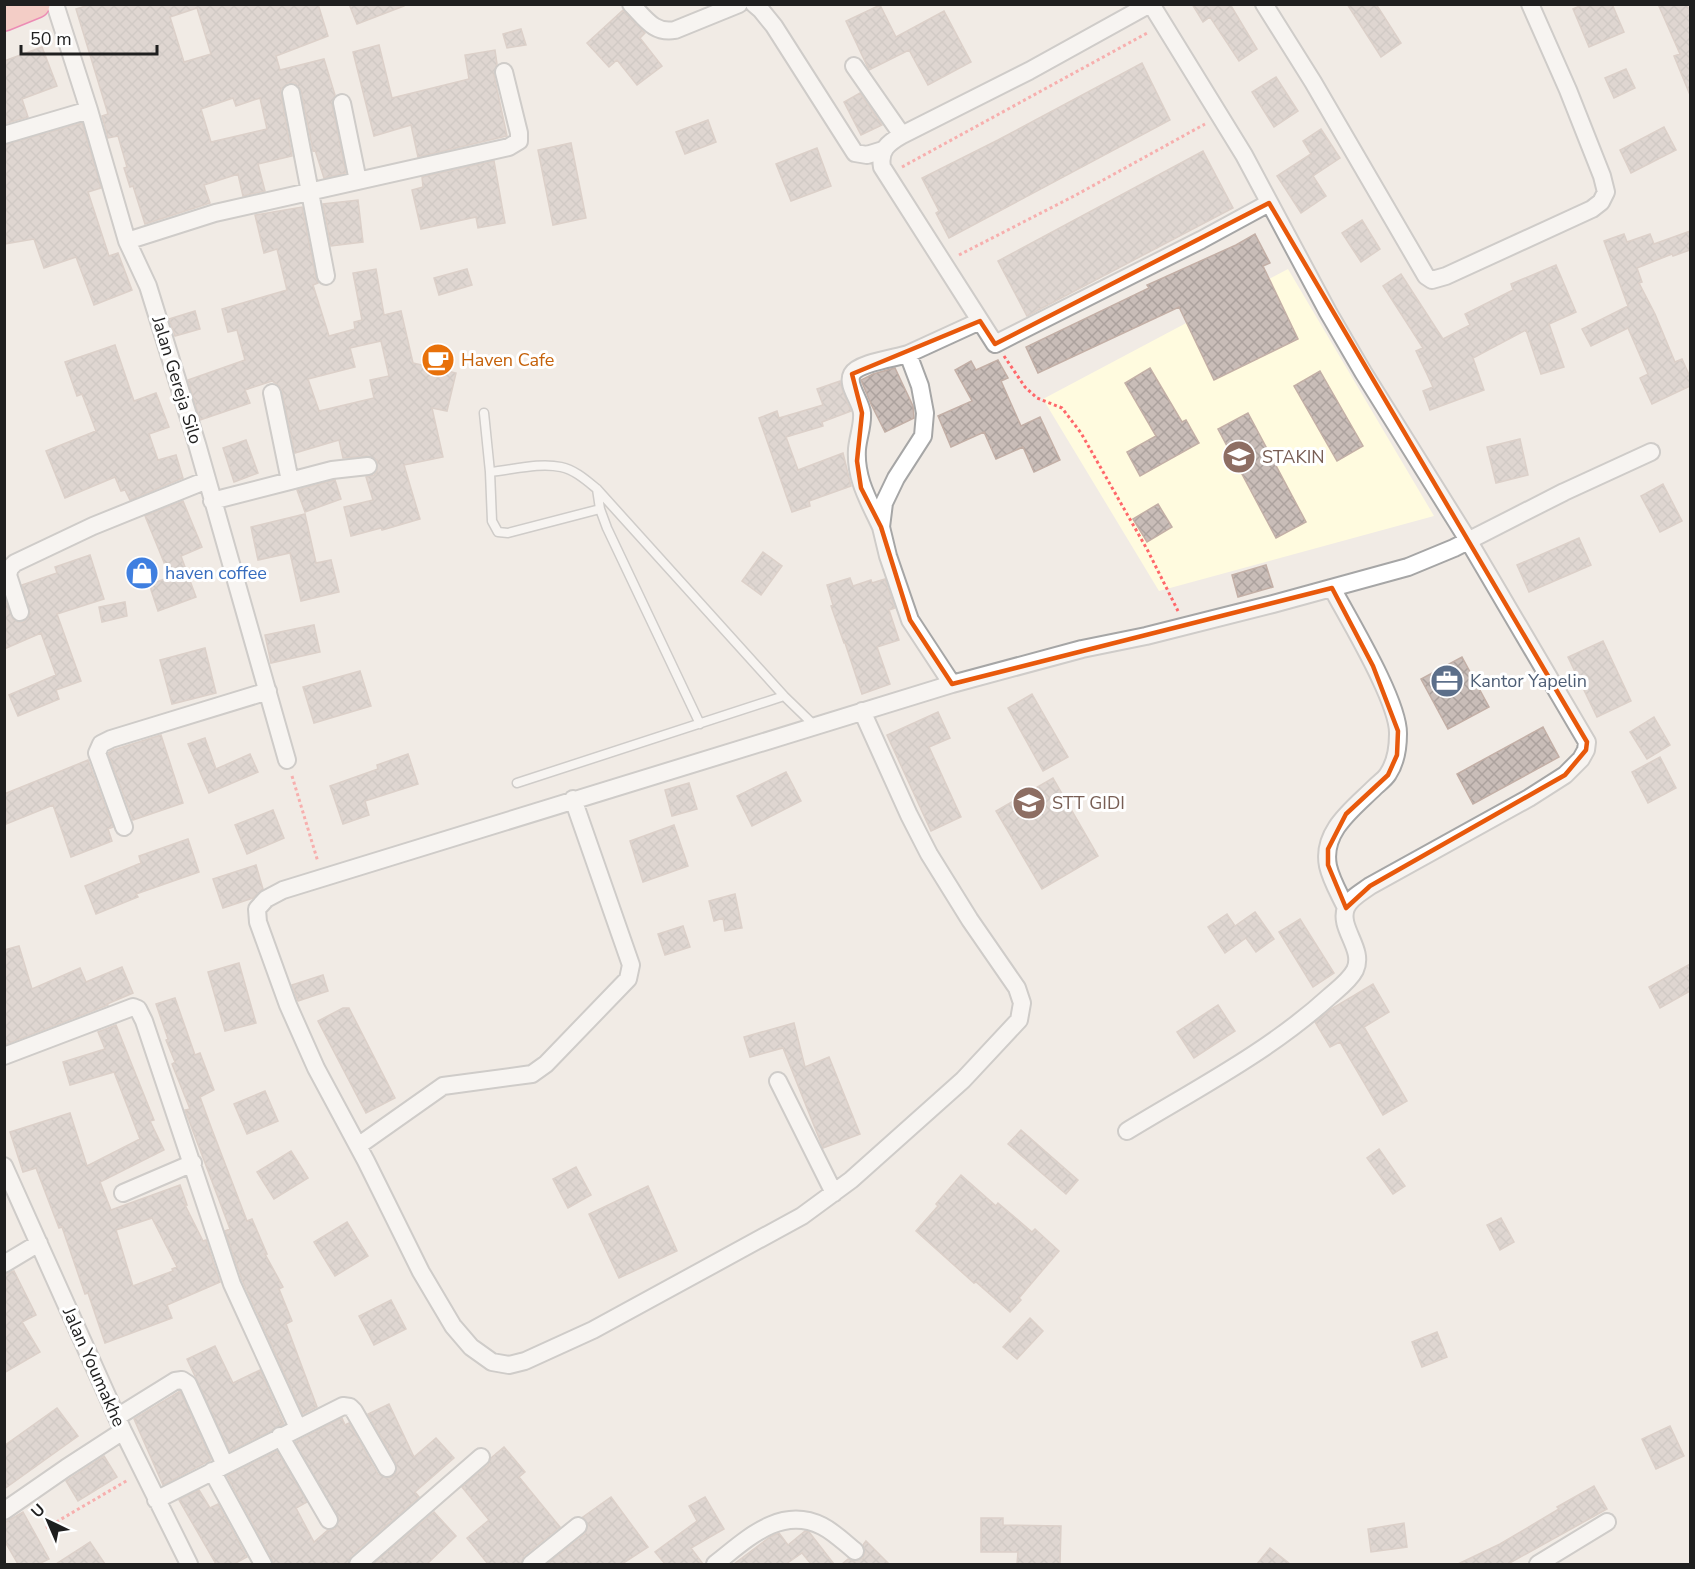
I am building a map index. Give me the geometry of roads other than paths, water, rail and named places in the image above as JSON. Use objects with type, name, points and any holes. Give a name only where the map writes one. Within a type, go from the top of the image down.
[{"type":"highway","points":[[4,16],[36,4]]},
{"type":"street","name":"Jalan Gereja Silo","points":[[55,4],[127,241],[148,286],[207,480],[287,760]]},
{"type":"street","points":[[631,4],[654,27],[664,32],[675,30],[739,4]]},
{"type":"street","points":[[754,4],[780,34],[855,153],[867,155],[883,150]]},
{"type":"street","points":[[1269,203],[995,344],[887,176],[880,157],[890,142],[902,135],[1029,71],[1151,4],[1164,24],[1220,116],[1269,203],[1363,372],[1468,540],[1587,742],[1581,759],[1565,775],[1529,798],[1370,886],[1354,897],[1346,908]]},
{"type":"street","points":[[1264,4],[1319,92],[1426,276],[1432,280],[1446,276],[1592,209],[1601,202],[1606,192],[1602,176],[1568,90],[1530,4]]},
{"type":"street","points":[[854,66],[902,135]]},
{"type":"street","points":[[127,241],[215,213],[509,147],[519,141],[519,132],[504,72]]},
{"type":"street","points":[[291,93],[326,276]]},
{"type":"street","points":[[342,104],[357,181]]},
{"type":"street","points":[[4,135],[89,110]]},
{"type":"street","points":[[952,684],[910,620],[888,556],[881,527],[861,488],[857,447],[862,413],[860,402],[851,383],[852,374],[860,367],[908,354],[980,321]]},
{"type":"street","points":[[881,527],[884,503],[896,478],[923,436],[925,413],[920,387],[908,354]]},
{"type":"street","points":[[272,393],[290,481]]},
{"type":"street","points":[[862,711],[929,854],[970,920],[1017,988],[1022,1003],[1018,1020],[963,1080],[851,1180],[802,1216],[593,1330],[548,1352],[509,1365],[492,1362],[471,1347],[453,1326],[421,1272],[316,1068],[288,1005],[258,922],[257,909],[266,899],[283,890],[573,799],[845,716],[952,684],[1082,649],[1186,626],[1408,567],[1651,452]]},
{"type":"street","points":[[212,501],[332,470],[368,466]]},
{"type":"street","points":[[20,612],[8,575],[15,563],[93,526],[207,480]]},
{"type":"street","points":[[1127,1131],[1291,1030],[1348,979],[1356,969],[1357,955],[1345,920],[1346,908],[1328,865],[1328,849],[1333,832],[1346,814],[1388,775],[1397,755],[1398,731],[1390,704],[1373,666],[1332,588]]},
{"type":"street","points":[[124,827],[97,753],[101,744],[268,691]]},
{"type":"street","points":[[358,1146],[443,1086],[532,1074],[546,1064],[628,979],[631,965],[573,799]]},
{"type":"street","points":[[4,1056],[133,1007],[138,1009],[193,1164],[232,1284],[298,1428]]},
{"type":"street","points":[[778,1080],[834,1193]]},
{"type":"street","points":[[123,1193],[193,1164]]},
{"type":"street","name":"Jalan Youmakhe","points":[[4,1166],[142,1472],[189,1564]]},
{"type":"street","points":[[4,1264],[39,1243]]},
{"type":"street","points":[[4,1511],[66,1468],[175,1382],[182,1380],[188,1384],[218,1468],[263,1564]]},
{"type":"street","points":[[156,1500],[343,1406],[350,1407],[387,1468]]},
{"type":"street","points":[[280,1436],[329,1520]]},
{"type":"street","points":[[358,1564],[481,1457]]},
{"type":"street","points":[[722,1562],[766,1526],[791,1518],[822,1526],[855,1551]]},
{"type":"street","points":[[1538,1564],[1607,1522]]},
{"type":"street","points":[[531,1564],[578,1526]]},
{"type":"lane","points":[[484,412],[492,521],[498,532],[508,533],[600,509]]},
{"type":"lane","points":[[490,472],[532,467],[560,467],[578,474],[597,489],[784,696],[820,724]]},
{"type":"lane","points":[[597,489],[600,509],[607,528],[700,724]]},
{"type":"lane","points":[[517,783],[784,696]]},
{"type":"place","name":"Haven Cafe","points":[[438,360]]},
{"type":"place","name":"STAKIN","points":[[1239,457]]},
{"type":"place","name":"haven coffee","points":[[142,573]]},
{"type":"place","name":"Kantor Yapelin","points":[[1447,681]]},
{"type":"place","name":"STT GIDI","points":[[1029,803]]}]
